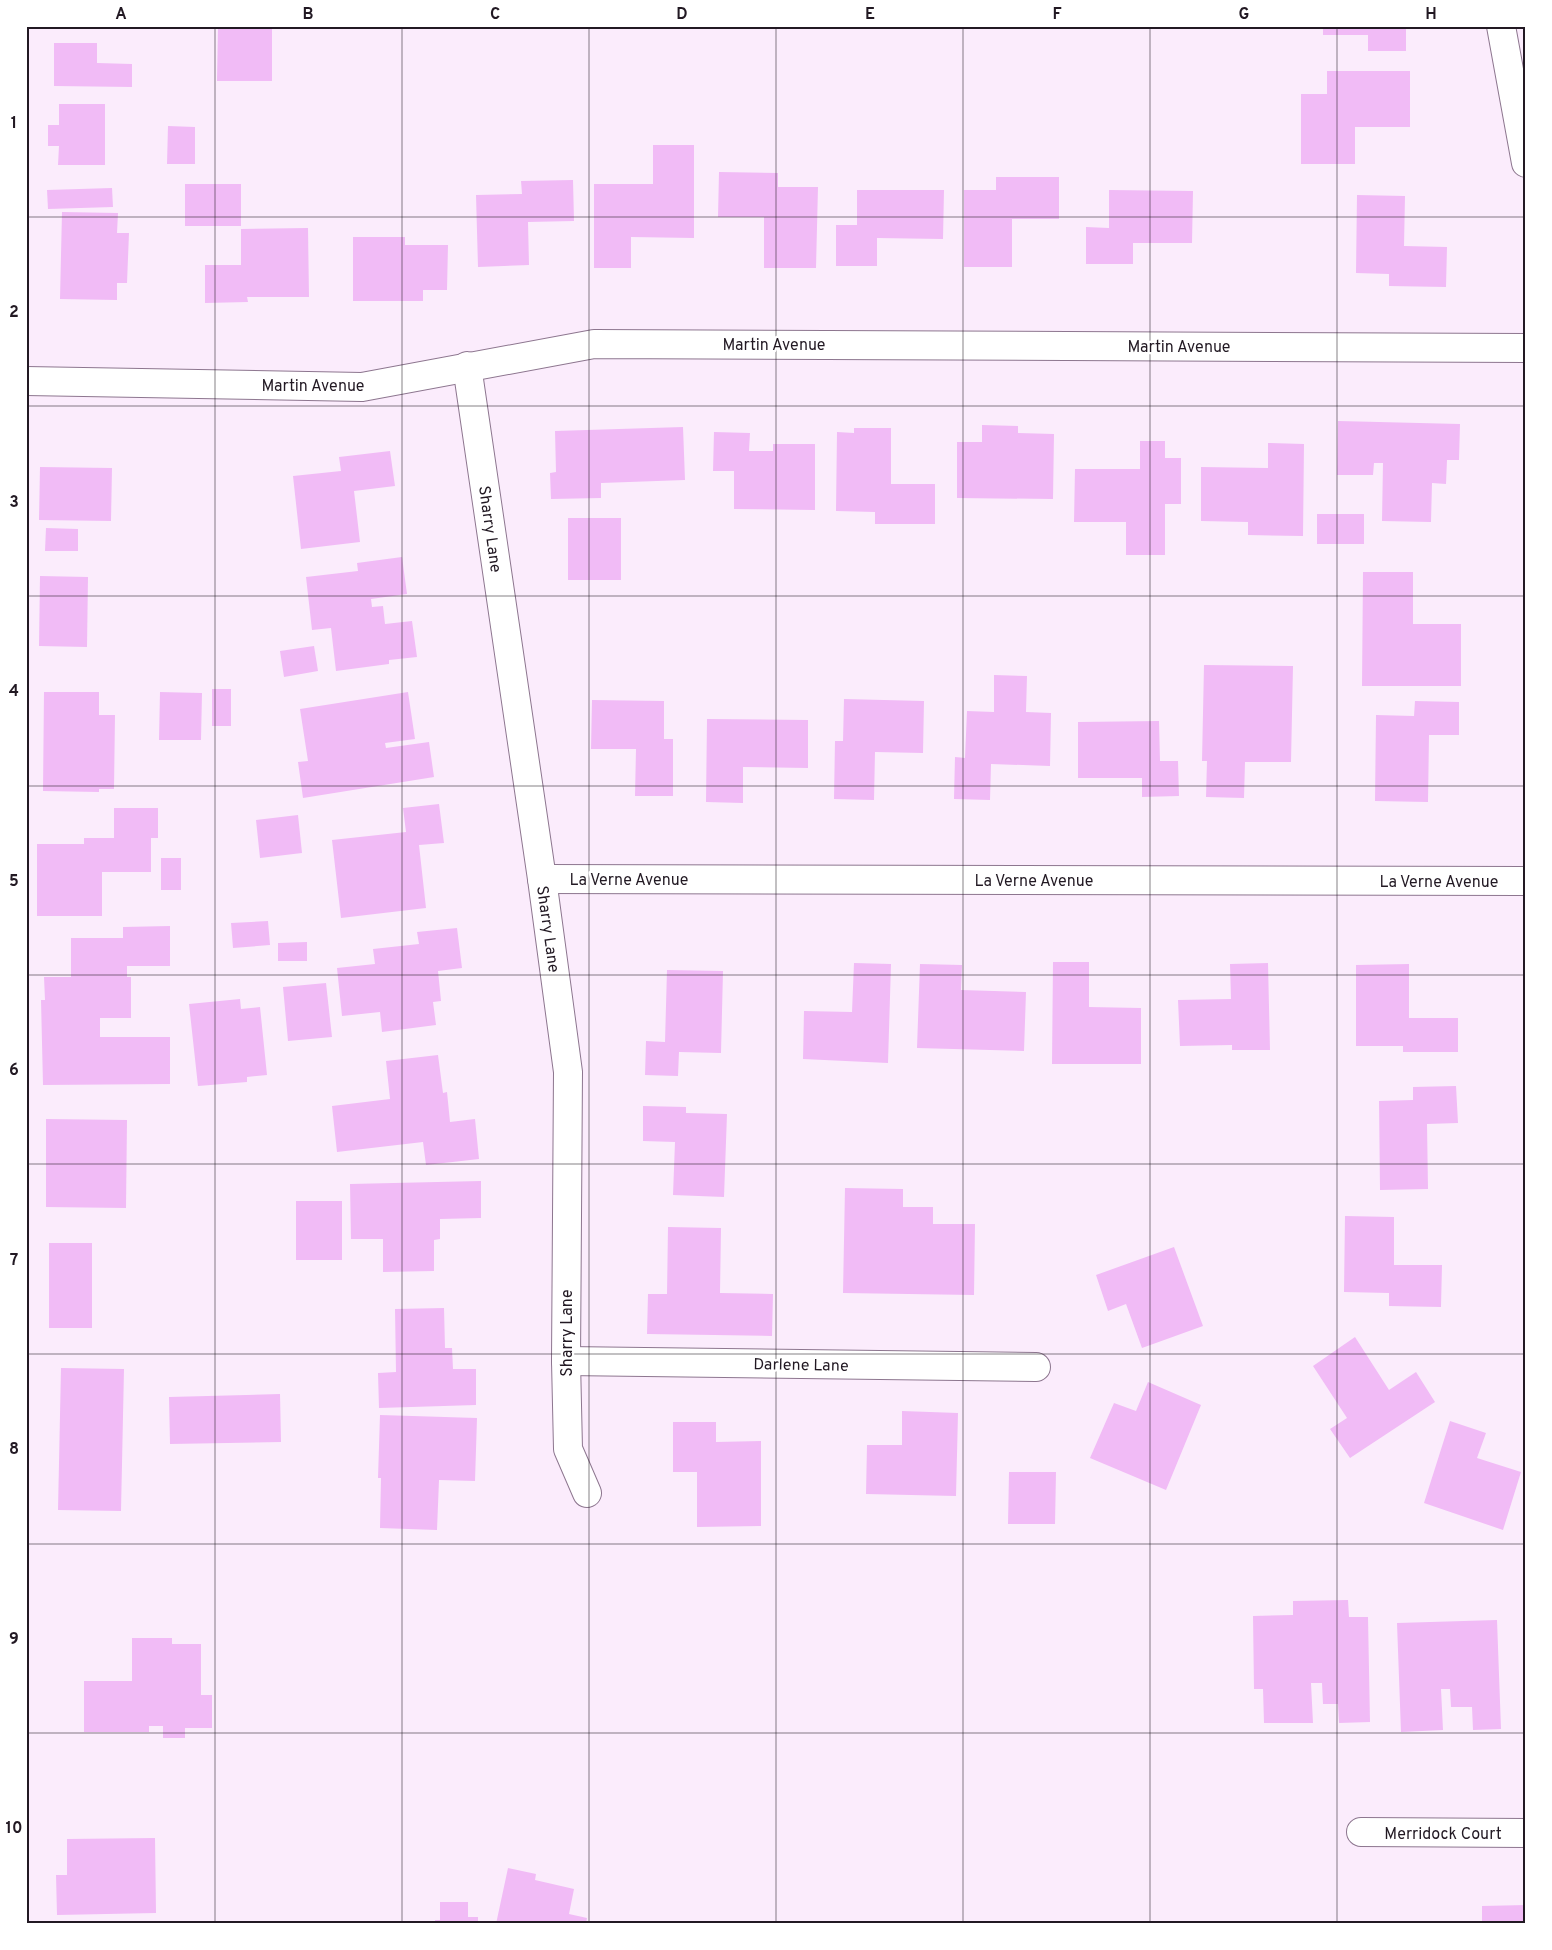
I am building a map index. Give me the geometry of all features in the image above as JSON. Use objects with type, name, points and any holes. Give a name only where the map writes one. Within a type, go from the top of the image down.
[{"type":"street","points":[[1501,26],[1526,163]]},
{"type":"street","name":"Martin Avenue","points":[[26,381],[362,387],[467,366],[594,344],[1526,348]]},
{"type":"street","name":"Sharry Lane","points":[[467,366],[542,878],[568,1072],[566,1361],[568,1448],[587,1493]]},
{"type":"street","name":"La Verne Avenue","points":[[542,878],[1526,881]]},
{"type":"street","name":"Darlene Lane","points":[[566,1361],[1036,1367]]},
{"type":"street","name":"Merridock Court","points":[[1361,1832],[1526,1833]]},
{"type":"building","points":[[218,26],[272,26],[272,81],[217,81]]},
{"type":"building","points":[[1323,26],[1406,26],[1406,51],[1368,51],[1368,35],[1323,35]]},
{"type":"building","points":[[54,43],[97,43],[97,63],[132,64],[132,87],[54,86]]},
{"type":"building","points":[[1327,71],[1410,71],[1410,127],[1355,127],[1355,164],[1301,164],[1301,94],[1327,94]]},
{"type":"building","points":[[59,104],[105,104],[105,165],[58,165],[59,146],[48,146],[48,125],[59,125]]},
{"type":"building","points":[[168,126],[195,127],[195,164],[167,164]]},
{"type":"building","points":[[653,145],[694,145],[694,238],[631,237],[631,268],[594,268],[594,184],[653,184]]},
{"type":"building","points":[[719,172],[778,173],[778,187],[818,187],[816,268],[764,268],[764,217],[718,217]]},
{"type":"building","points":[[996,177],[1059,177],[1059,219],[1012,219],[1012,267],[964,267],[964,190],[996,190]]},
{"type":"building","points":[[573,180],[574,221],[528,222],[529,265],[478,267],[476,195],[522,194],[521,181]]},
{"type":"building","points":[[185,184],[241,184],[241,226],[185,226]]},
{"type":"building","points":[[112,188],[113,207],[48,209],[47,190]]},
{"type":"building","points":[[857,190],[944,190],[943,239],[877,238],[877,266],[836,266],[836,225],[857,225]]},
{"type":"building","points":[[1109,190],[1193,191],[1192,243],[1133,243],[1133,264],[1086,264],[1086,227],[1109,228]]},
{"type":"building","points":[[1357,195],[1405,196],[1404,246],[1447,247],[1446,287],[1389,286],[1389,274],[1356,273]]},
{"type":"building","points":[[62,212],[118,213],[117,233],[129,233],[127,283],[117,283],[117,300],[60,299]]},
{"type":"building","points":[[308,228],[309,297],[247,297],[248,302],[205,303],[205,265],[241,265],[241,229]]},
{"type":"building","points":[[353,237],[405,237],[405,245],[448,245],[447,290],[423,290],[423,301],[353,301]]},
{"type":"building","points":[[1338,421],[1460,424],[1459,460],[1447,460],[1446,484],[1432,483],[1431,522],[1382,521],[1383,463],[1374,463],[1373,475],[1337,475]]},
{"type":"building","points":[[982,425],[1018,426],[1018,433],[1054,434],[1053,499],[957,498],[957,442],[982,442]]},
{"type":"building","points":[[683,427],[685,480],[601,483],[601,498],[551,499],[550,473],[556,472],[555,431]]},
{"type":"building","points":[[854,428],[891,428],[891,484],[935,484],[935,524],[875,524],[875,512],[836,511],[837,432],[854,433]]},
{"type":"building","points":[[714,432],[750,433],[749,451],[773,451],[773,444],[815,444],[815,510],[734,509],[734,471],[713,471]]},
{"type":"building","points":[[1140,441],[1165,441],[1165,458],[1181,458],[1181,504],[1165,504],[1165,555],[1126,555],[1126,522],[1074,522],[1075,469],[1140,469]]},
{"type":"building","points":[[1268,443],[1304,444],[1303,536],[1248,535],[1248,522],[1201,521],[1201,467],[1268,468]]},
{"type":"building","points":[[390,451],[395,486],[354,491],[360,542],[301,549],[293,476],[341,471],[339,457]]},
{"type":"building","points":[[40,467],[112,468],[111,521],[39,520]]},
{"type":"building","points":[[1317,514],[1364,514],[1364,544],[1317,544]]},
{"type":"building","points":[[568,518],[621,518],[621,580],[568,580]]},
{"type":"building","points":[[46,528],[78,529],[78,551],[45,551]]},
{"type":"building","points":[[402,557],[407,594],[371,599],[372,607],[383,606],[385,624],[412,621],[417,657],[389,660],[389,664],[336,671],[331,628],[312,630],[306,577],[358,571],[357,563]]},
{"type":"building","points":[[1363,572],[1413,572],[1413,624],[1461,624],[1461,686],[1362,686]]},
{"type":"building","points":[[40,576],[88,577],[87,647],[39,646]]},
{"type":"building","points":[[314,646],[318,671],[284,677],[280,651]]},
{"type":"building","points":[[1204,665],[1293,666],[1291,762],[1245,762],[1244,798],[1206,797],[1207,761],[1202,761]]},
{"type":"building","points":[[994,675],[1027,676],[1026,712],[1051,713],[1050,766],[991,764],[990,800],[954,799],[955,757],[965,758],[967,711],[994,712]]},
{"type":"building","points":[[212,689],[231,689],[231,726],[212,726]]},
{"type":"building","points":[[44,692],[99,692],[99,715],[115,715],[114,789],[99,789],[99,792],[43,791]]},
{"type":"building","points":[[160,692],[202,693],[201,740],[159,740]]},
{"type":"building","points":[[408,692],[415,739],[385,743],[386,748],[429,742],[434,777],[303,798],[298,762],[308,761],[300,709]]},
{"type":"building","points":[[844,699],[924,701],[923,753],[875,752],[874,800],[834,799],[835,741],[843,741]]},
{"type":"building","points":[[592,700],[664,701],[664,739],[673,739],[673,796],[635,796],[636,749],[591,749]]},
{"type":"building","points":[[1415,701],[1459,702],[1459,735],[1429,735],[1428,802],[1375,801],[1376,715],[1414,716]]},
{"type":"building","points":[[707,719],[808,720],[808,768],[743,767],[743,803],[706,802]]},
{"type":"building","points":[[1159,721],[1160,761],[1178,761],[1179,796],[1142,797],[1142,778],[1078,778],[1078,722]]},
{"type":"building","points":[[439,804],[444,843],[419,845],[426,908],[341,918],[332,840],[406,832],[403,808]]},
{"type":"building","points":[[114,808],[158,808],[158,838],[151,838],[151,872],[102,872],[102,916],[37,916],[37,844],[84,844],[84,838],[114,838]]},
{"type":"building","points":[[298,815],[302,853],[260,858],[256,820]]},
{"type":"building","points":[[161,858],[181,858],[181,890],[161,890]]},
{"type":"building","points":[[268,921],[270,945],[233,948],[231,923]]},
{"type":"building","points":[[170,926],[170,966],[127,966],[127,977],[131,977],[131,1018],[100,1018],[100,1037],[170,1037],[170,1084],[43,1085],[41,1000],[45,1000],[44,977],[71,977],[71,938],[123,938],[123,927]]},
{"type":"building","points":[[457,928],[462,968],[438,971],[441,1001],[433,1002],[436,1025],[382,1032],[380,1012],[342,1016],[337,968],[375,964],[373,949],[419,944],[417,932]]},
{"type":"building","points":[[307,942],[307,961],[278,961],[278,943]]},
{"type":"building","points":[[1053,962],[1089,962],[1089,1007],[1141,1008],[1141,1064],[1052,1064]]},
{"type":"building","points":[[854,963],[891,964],[888,1063],[803,1059],[804,1011],[852,1012]]},
{"type":"building","points":[[1268,963],[1270,1050],[1232,1050],[1232,1045],[1180,1046],[1178,1000],[1231,999],[1230,964]]},
{"type":"building","points":[[920,964],[962,965],[961,990],[1026,992],[1024,1051],[917,1048]]},
{"type":"building","points":[[1409,964],[1409,1018],[1458,1018],[1458,1052],[1403,1052],[1403,1046],[1356,1046],[1356,965]]},
{"type":"building","points":[[667,970],[723,971],[721,1053],[679,1052],[678,1076],[645,1075],[646,1041],[665,1042]]},
{"type":"building","points":[[326,983],[332,1037],[288,1041],[283,987]]},
{"type":"building","points":[[240,999],[241,1009],[260,1007],[267,1075],[247,1077],[247,1082],[198,1086],[189,1004]]},
{"type":"building","points":[[438,1055],[443,1093],[447,1092],[450,1122],[475,1119],[479,1159],[426,1165],[423,1142],[337,1152],[332,1106],[390,1099],[386,1061]]},
{"type":"building","points":[[1456,1086],[1458,1123],[1427,1124],[1428,1189],[1380,1190],[1379,1101],[1413,1100],[1413,1087]]},
{"type":"building","points":[[643,1106],[686,1107],[686,1113],[727,1114],[724,1197],[673,1195],[675,1142],[643,1141]]},
{"type":"building","points":[[46,1119],[127,1120],[126,1208],[46,1207]]},
{"type":"building","points":[[481,1181],[481,1218],[440,1219],[440,1239],[434,1240],[434,1271],[383,1272],[383,1239],[351,1239],[350,1184]]},
{"type":"building","points":[[845,1188],[903,1189],[903,1207],[933,1207],[933,1224],[975,1224],[974,1295],[843,1293]]},
{"type":"building","points":[[296,1201],[342,1201],[342,1260],[296,1260]]},
{"type":"building","points":[[1345,1216],[1394,1217],[1394,1265],[1442,1265],[1441,1307],[1389,1306],[1389,1293],[1344,1292]]},
{"type":"building","points":[[668,1227],[721,1228],[720,1293],[773,1294],[772,1336],[647,1334],[648,1294],[667,1294]]},
{"type":"building","points":[[49,1243],[92,1243],[92,1328],[49,1328]]},
{"type":"building","points":[[1174,1247],[1203,1326],[1142,1348],[1126,1304],[1108,1311],[1096,1275]]},
{"type":"building","points":[[444,1308],[445,1348],[452,1348],[453,1369],[476,1369],[476,1405],[379,1408],[378,1373],[396,1372],[395,1309]]},
{"type":"building","points":[[1355,1337],[1389,1390],[1416,1372],[1435,1402],[1350,1458],[1330,1429],[1347,1418],[1313,1366]]},
{"type":"building","points":[[61,1368],[124,1369],[121,1511],[58,1510]]},
{"type":"building","points":[[1148,1382],[1201,1405],[1166,1490],[1090,1458],[1114,1403],[1136,1411]]},
{"type":"building","points":[[280,1394],[281,1442],[170,1444],[169,1397]]},
{"type":"building","points":[[902,1411],[958,1413],[956,1496],[866,1494],[867,1445],[902,1445]]},
{"type":"building","points":[[380,1415],[477,1418],[475,1481],[439,1480],[437,1530],[380,1528],[381,1478],[378,1478]]},
{"type":"building","points":[[1450,1421],[1486,1433],[1477,1458],[1521,1472],[1503,1530],[1424,1503]]},
{"type":"building","points":[[673,1422],[716,1422],[716,1442],[761,1441],[761,1526],[697,1527],[697,1472],[673,1472]]},
{"type":"building","points":[[1009,1472],[1056,1472],[1055,1524],[1008,1524]]},
{"type":"building","points":[[1348,1600],[1349,1617],[1368,1617],[1370,1722],[1339,1723],[1338,1704],[1323,1704],[1322,1683],[1311,1683],[1313,1723],[1264,1723],[1263,1689],[1254,1689],[1253,1616],[1293,1615],[1293,1601]]},
{"type":"building","points":[[1497,1620],[1501,1729],[1473,1730],[1472,1707],[1451,1707],[1450,1689],[1441,1689],[1443,1730],[1401,1732],[1397,1623]]},
{"type":"building","points":[[132,1638],[172,1638],[172,1644],[201,1644],[201,1695],[212,1695],[212,1728],[185,1728],[185,1738],[163,1738],[163,1726],[149,1726],[149,1732],[84,1732],[84,1681],[132,1681]]},
{"type":"building","points":[[155,1838],[156,1913],[57,1915],[56,1875],[67,1875],[67,1839]]},
{"type":"building","points":[[508,1868],[536,1874],[535,1880],[574,1889],[569,1914],[587,1918],[586,1924],[496,1924]]},
{"type":"building","points":[[440,1902],[468,1902],[468,1917],[478,1917],[478,1924],[435,1924],[435,1920],[440,1920]]},
{"type":"building","points":[[1526,1905],[1526,1924],[1482,1924],[1482,1906]]}]
